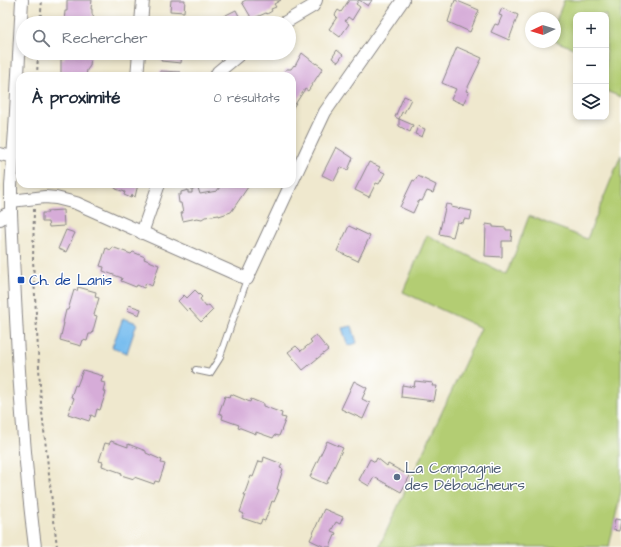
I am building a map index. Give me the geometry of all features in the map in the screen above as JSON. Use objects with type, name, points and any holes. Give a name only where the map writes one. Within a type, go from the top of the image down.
[{"type":"street","points":[[21,16],[22,0]]},
{"type":"street","points":[[296,16],[313,6],[316,0]]},
{"type":"street","points":[[296,174],[325,112],[403,0]]},
{"type":"street","points":[[141,3],[142,16]]},
{"type":"street","points":[[18,72],[19,60]]},
{"type":"street","points":[[137,72],[138,60]]},
{"type":"street","points":[[218,72],[233,60]]},
{"type":"street","points":[[16,105],[11,214],[21,408],[35,547]]},
{"type":"street","points":[[0,154],[13,157]]},
{"type":"street","points":[[142,233],[158,188]]},
{"type":"street","points":[[11,201],[34,198],[56,198],[76,203],[247,279],[290,188]]},
{"type":"street","points":[[0,219],[5,215],[11,214]]},
{"type":"lane","points":[[196,370],[210,373],[219,359],[247,279]]},
{"type":"path","points":[[41,16],[42,0]]},
{"type":"path","points":[[37,72],[38,60]]},
{"type":"path","points":[[34,207],[33,260],[41,403],[56,547]]},
{"type":"green space","points":[[564,0],[621,0],[621,97],[609,92],[609,12],[573,12],[573,48],[561,43],[561,12],[560,12]]},
{"type":"green space","points":[[621,155],[621,491],[609,547],[379,547],[481,328],[403,292],[427,235],[507,275],[529,216],[587,239]]},
{"type":"water","points":[[123,318],[137,323],[127,353],[112,347]]},
{"type":"water","points":[[352,326],[357,343],[348,346],[342,328]]},
{"type":"building","points":[[67,0],[92,0],[91,9],[93,16],[65,16],[65,11],[67,11]]},
{"type":"building","points":[[171,0],[185,0],[184,12],[170,11]]},
{"type":"building","points":[[246,0],[281,0],[274,4],[276,7],[271,9],[272,11],[259,16],[250,16],[242,2]]},
{"type":"building","points":[[349,0],[359,0],[356,4],[360,7],[352,20],[348,17],[345,21],[349,24],[340,37],[329,29],[337,17],[335,15],[338,10],[341,12]]},
{"type":"building","points":[[359,0],[372,0],[368,6]]},
{"type":"building","points":[[455,0],[479,10],[470,32],[448,22]]},
{"type":"building","points":[[502,8],[518,15],[509,40],[491,32],[495,24],[498,25],[502,16],[499,15]]},
{"type":"building","points":[[236,10],[239,16],[224,16]]},
{"type":"building","points":[[457,47],[482,58],[466,91],[469,92],[463,104],[451,99],[456,89],[442,83]]},
{"type":"building","points":[[337,50],[343,55],[338,62],[332,58]]},
{"type":"building","points":[[302,53],[323,68],[308,91],[305,89],[296,103],[296,72],[284,72],[286,69],[291,69],[294,65],[295,66]]},
{"type":"building","points":[[61,60],[91,60],[90,66],[87,72],[61,72]]},
{"type":"building","points":[[161,60],[181,60],[181,63]]},
{"type":"building","points":[[404,96],[411,99],[404,113],[402,112],[399,119],[395,117]]},
{"type":"building","points":[[399,119],[413,125],[410,132],[399,126]]},
{"type":"building","points":[[418,126],[425,129],[422,137],[415,134]]},
{"type":"building","points":[[336,147],[353,158],[348,170],[341,167],[334,181],[322,175]]},
{"type":"building","points":[[369,162],[380,167],[378,170],[385,173],[379,184],[376,183],[369,197],[355,190]]},
{"type":"building","points":[[418,176],[436,185],[433,193],[427,191],[422,201],[419,200],[413,213],[400,207],[413,180],[415,181]]},
{"type":"building","points":[[137,188],[135,197],[132,195],[131,198],[124,195],[125,192],[116,189]]},
{"type":"building","points":[[198,188],[200,194],[217,191],[219,188],[247,188],[231,212],[219,216],[183,221],[181,213],[183,213],[178,195],[181,195],[181,192],[188,190],[188,193],[192,193],[192,189]]},
{"type":"building","points":[[446,204],[452,205],[451,207],[472,211],[470,220],[464,219],[463,223],[457,222],[453,237],[439,234]]},
{"type":"building","points":[[63,210],[64,226],[49,227],[48,222],[42,222],[42,213],[48,213],[47,211]]},
{"type":"building","points":[[486,224],[493,225],[493,227],[506,228],[506,230],[512,230],[511,241],[502,241],[502,257],[485,256]]},
{"type":"building","points":[[349,226],[370,236],[358,261],[337,251]]},
{"type":"building","points":[[66,230],[75,233],[66,252],[58,249]]},
{"type":"building","points":[[112,247],[131,254],[133,252],[145,257],[144,259],[159,265],[152,286],[146,283],[144,288],[137,285],[136,287],[121,281],[122,278],[103,271],[104,267],[100,266],[106,248],[111,250]]},
{"type":"building","points":[[78,287],[96,292],[95,297],[99,298],[94,315],[97,316],[92,334],[89,334],[87,341],[83,340],[81,346],[60,340],[66,310],[68,310],[74,290],[77,291]]},
{"type":"building","points":[[195,290],[202,297],[200,299],[206,307],[209,305],[213,310],[201,322],[189,309],[187,311],[178,301],[184,295],[187,298]]},
{"type":"building","points":[[129,305],[141,309],[139,315],[127,310]]},
{"type":"building","points":[[316,335],[328,350],[303,370],[288,352],[296,346],[301,351],[312,342],[310,340]]},
{"type":"building","points":[[83,370],[103,376],[101,382],[105,383],[103,391],[106,392],[100,410],[97,409],[95,417],[91,415],[89,421],[68,414],[74,398],[71,397],[75,385],[77,386]]},
{"type":"building","points":[[354,381],[367,388],[362,399],[370,403],[363,419],[341,409]]},
{"type":"building","points":[[415,381],[433,383],[432,386],[437,386],[434,401],[401,397],[402,385],[414,387]]},
{"type":"building","points":[[231,394],[250,402],[251,399],[263,404],[263,406],[282,413],[281,417],[286,418],[279,436],[275,435],[273,438],[256,432],[256,434],[238,427],[239,425],[222,419],[223,415],[219,413],[225,396],[230,397]]},
{"type":"building","points":[[111,441],[128,447],[128,444],[146,451],[146,453],[162,460],[161,463],[165,464],[159,482],[155,481],[154,484],[134,477],[134,479],[102,466],[103,462],[99,461],[105,443],[109,444]]},
{"type":"building","points":[[327,441],[343,448],[326,484],[310,477]]},
{"type":"building","points":[[264,457],[282,464],[280,468],[283,469],[277,489],[279,490],[274,502],[272,501],[265,521],[262,520],[260,524],[242,518],[244,514],[240,512],[251,476],[253,477],[259,461],[263,462]]},
{"type":"building","points":[[377,458],[387,466],[388,464],[410,476],[401,492],[374,477],[369,486],[359,480],[370,459],[375,462]]},
{"type":"building","points":[[324,509],[343,517],[340,524],[336,522],[331,531],[336,533],[330,547],[325,547],[310,540]]},
{"type":"building","points":[[615,519],[621,520],[619,531],[613,530]]},
{"type":"place","name":"Ch. de Lanis","points":[[21,280]]},
{"type":"place","name":"La Compagnie des Déboucheurs","points":[[397,477]]}]
